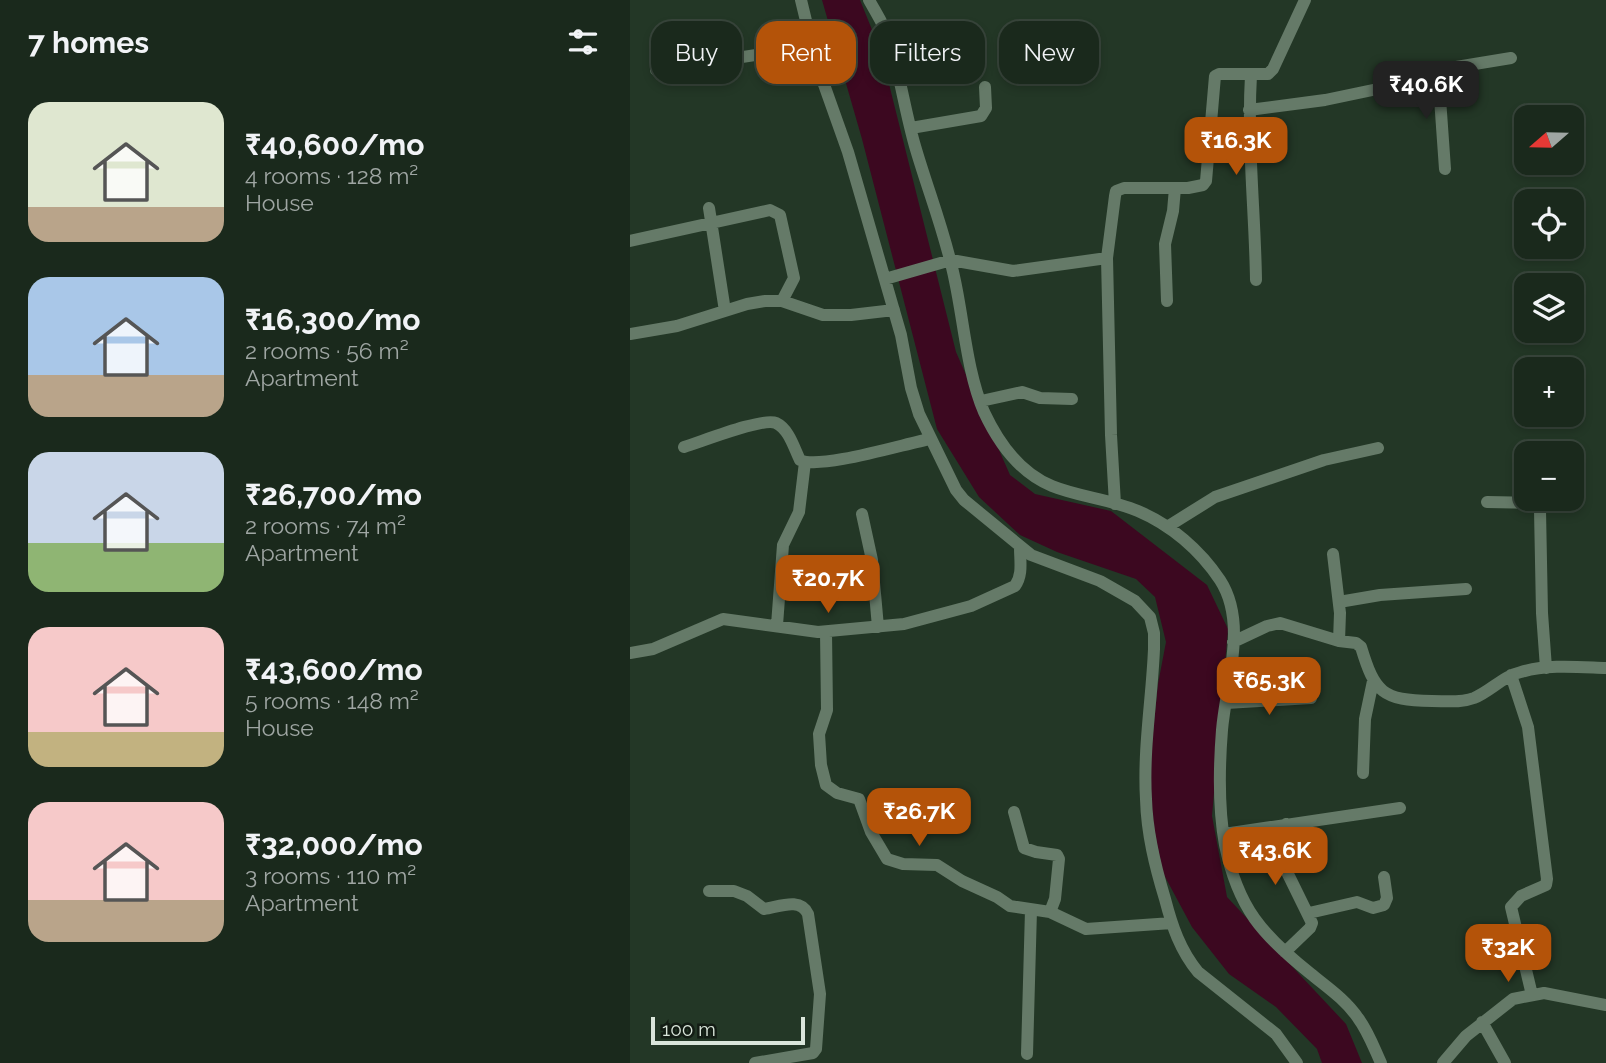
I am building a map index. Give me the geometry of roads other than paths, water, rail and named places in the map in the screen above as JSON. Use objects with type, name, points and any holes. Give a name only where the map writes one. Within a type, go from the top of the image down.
[{"type":"street","points":[[802,0],[807,21]]},
{"type":"street","points":[[869,0],[889,39],[948,261],[983,410],[1004,446],[1024,469],[1051,485],[1137,511],[1167,527],[1196,551],[1223,584],[1233,608],[1233,642],[1220,757],[1220,807],[1233,876],[1246,909],[1265,933],[1358,1017],[1381,1063]]},
{"type":"street","points":[[1115,504],[1107,258],[1116,191],[1124,188],[1199,187],[1206,181],[1215,76],[1268,74],[1273,69],[1305,0]]},
{"type":"street","points":[[1249,110],[1325,100],[1410,82],[1438,70],[1511,58]]},
{"type":"street","points":[[1438,70],[1445,169]]},
{"type":"street","points":[[1251,75],[1249,110],[1255,203],[1256,280]]},
{"type":"street","points":[[824,84],[888,278],[911,388],[930,439],[964,499],[1020,548],[1041,560],[1100,581],[1135,601],[1150,617],[1154,649],[1145,779],[1146,801],[1153,860],[1172,923],[1183,950],[1198,972],[1276,1034],[1297,1063]]},
{"type":"street","points":[[911,128],[981,116],[986,108],[985,87]]},
{"type":"street","points":[[1167,301],[1165,244],[1175,188]]},
{"type":"street","points":[[709,208],[725,311]]},
{"type":"street","points":[[630,241],[769,210],[780,215],[794,278],[782,301]]},
{"type":"street","points":[[888,278],[948,261],[1013,271],[1107,258]]},
{"type":"street","points":[[630,334],[677,326],[755,302],[782,301],[823,315],[894,310]]},
{"type":"street","points":[[981,401],[1022,392],[1040,398],[1072,399]]},
{"type":"street","points":[[684,447],[763,422],[780,426],[800,460],[804,462],[841,459],[930,439]]},
{"type":"street","points":[[1167,527],[1215,496],[1324,460],[1378,448]]},
{"type":"street","points":[[777,625],[783,545],[799,512],[804,462]]},
{"type":"street","points":[[1487,502],[1532,503],[1540,510],[1546,668]]},
{"type":"street","points":[[862,514],[878,628]]},
{"type":"street","points":[[630,653],[653,649],[723,619],[826,632],[915,622],[971,606],[1015,586],[1019,580],[1020,548]]},
{"type":"street","points":[[1333,554],[1339,602],[1339,641]]},
{"type":"street","points":[[781,587],[814,577],[873,578]]},
{"type":"street","points":[[1339,602],[1380,595],[1466,589]]},
{"type":"street","points":[[1233,642],[1280,623],[1339,641],[1356,643],[1373,681],[1396,699],[1458,701],[1476,697],[1511,675],[1546,668],[1606,668]]},
{"type":"street","points":[[826,632],[827,710],[819,734],[821,765],[826,785],[837,793],[859,799],[871,832],[887,859],[903,864],[937,865],[1010,906],[1050,912],[1086,929],[1172,923]]},
{"type":"street","points":[[1511,675],[1528,727],[1547,879],[1546,885],[1521,896],[1511,907],[1532,995]]},
{"type":"street","points":[[1363,773],[1365,719],[1373,681]]},
{"type":"street","points":[[1226,703],[1311,698]]},
{"type":"street","points":[[1224,834],[1400,808]]},
{"type":"street","points":[[1014,812],[1024,848],[1057,855],[1059,859],[1055,899],[1050,912]]},
{"type":"street","points":[[1285,952],[1312,923],[1289,878],[1282,855],[1286,824]]},
{"type":"street","points":[[1309,913],[1357,902],[1373,908],[1384,905],[1387,898],[1384,877]]},
{"type":"street","points":[[709,891],[741,893],[764,908],[794,904],[805,907],[808,914],[820,994],[817,1049],[813,1053],[755,1063]]},
{"type":"street","points":[[1027,1054],[1031,910]]},
{"type":"street","points":[[1443,1063],[1465,1036],[1513,999],[1544,993],[1606,1004]]},
{"type":"street","points":[[1482,1021],[1505,1063]]}]
